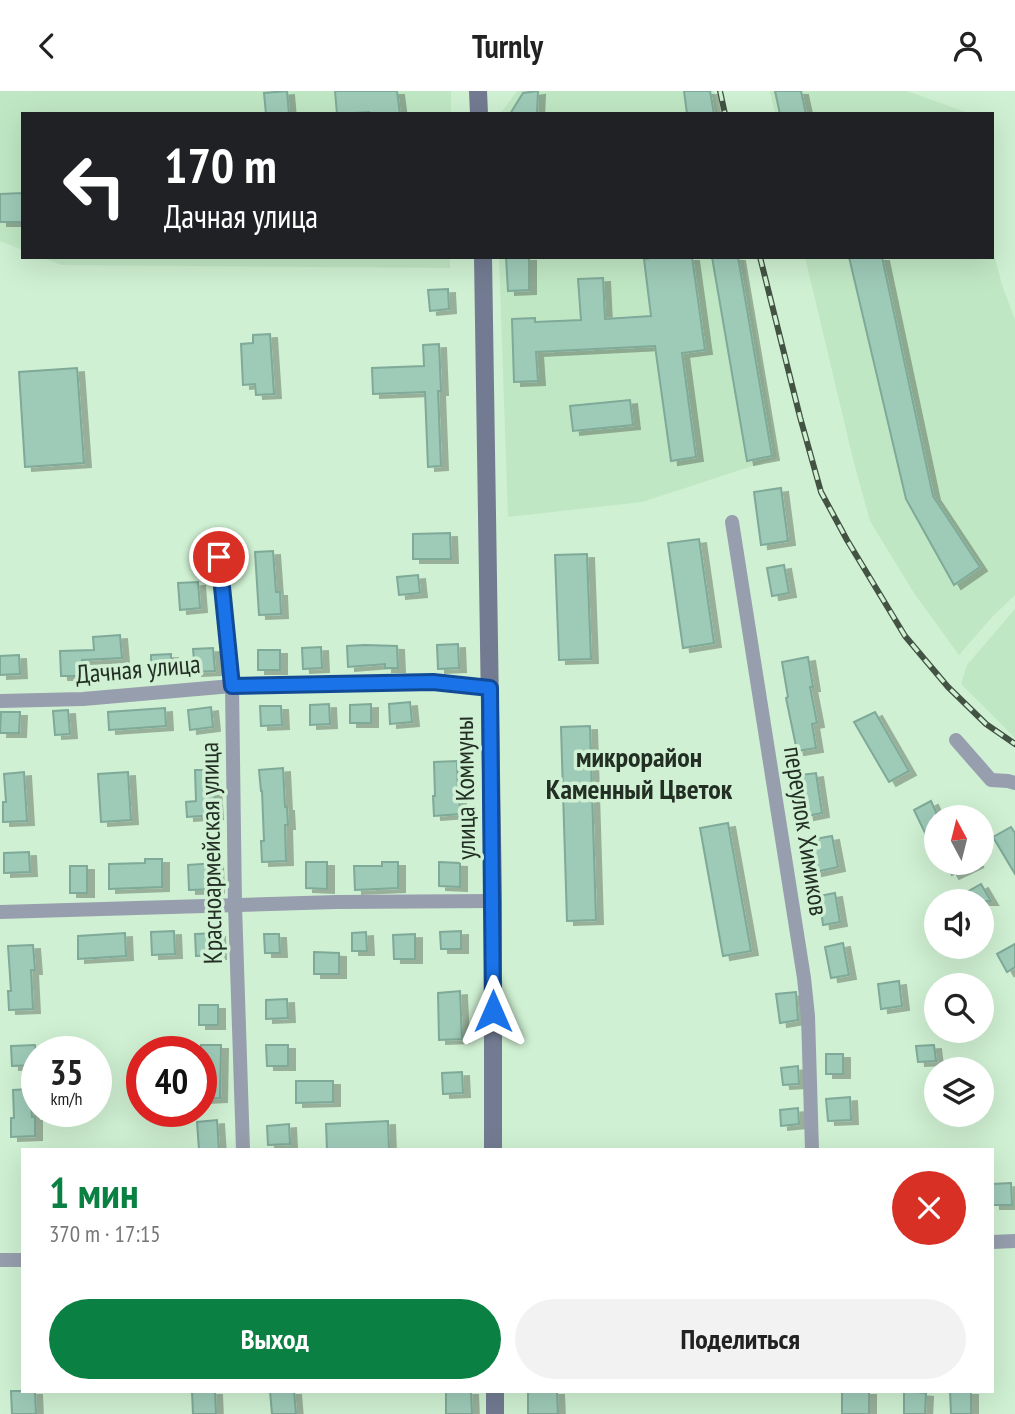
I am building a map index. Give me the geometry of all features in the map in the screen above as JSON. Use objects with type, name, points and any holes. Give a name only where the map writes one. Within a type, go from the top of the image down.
[{"type":"street","points":[[478,91],[479,112]]},
{"type":"street","name":"улица Коммуны","points":[[483,259],[493,901],[493,1148]]},
{"type":"street","name":"переулок Химиков","points":[[732,522],[804,978],[808,1016],[812,1148]]},
{"type":"street","name":"Красноармейская улица","points":[[219,557],[232,686],[235,905],[243,1148]]},
{"type":"street","name":"Дачная улица","points":[[0,701],[83,699],[232,686],[433,682],[490,688]]},
{"type":"street","points":[[956,740],[991,780],[1015,783]]},
{"type":"street","points":[[0,912],[336,902],[493,901]]},
{"type":"street","points":[[994,1243],[1015,1241]]},
{"type":"street","points":[[0,1261],[21,1260]]},
{"type":"street","points":[[495,1393],[495,1414]]},
{"type":"shaded area","points":[[0,91],[451,91],[451,112],[21,112],[21,249],[0,241]]},
{"type":"shaded area","points":[[517,91],[714,91],[718,112],[501,112]]},
{"type":"shaded area","points":[[770,91],[907,91],[965,112],[775,112]]},
{"type":"shaded area","points":[[994,255],[1015,320],[1015,595],[959,655],[914,593],[870,521],[805,259],[994,259]]},
{"type":"shaded area","points":[[47,259],[450,259],[450,268],[61,265]]},
{"type":"shaded area","points":[[499,259],[743,259],[777,458],[642,502],[508,517]]},
{"type":"shaded area","points":[[1015,609],[1015,738],[961,684],[967,665]]},
{"type":"building","points":[[287,91],[289,112],[266,112],[264,93]]},
{"type":"building","points":[[335,91],[397,91],[400,112],[337,112]]},
{"type":"building","points":[[538,91],[537,112],[511,112],[523,93]]},
{"type":"building","points":[[684,91],[710,91],[714,112],[687,112]]},
{"type":"building","points":[[775,91],[801,91],[806,112],[780,112]]},
{"type":"building","points":[[21,193],[21,222],[0,222],[0,194]]},
{"type":"building","points":[[506,259],[529,259],[529,290],[508,291]]},
{"type":"building","points":[[644,259],[692,259],[705,350],[682,353],[696,457],[671,461],[655,346],[536,352],[538,381],[514,382],[512,319],[535,318],[535,322],[581,320],[578,279],[603,278],[605,319],[651,316]]},
{"type":"building","points":[[712,259],[738,259],[772,456],[747,461]]},
{"type":"building","points":[[849,259],[882,259],[933,496],[980,567],[954,585],[906,499]]},
{"type":"building","points":[[448,289],[449,309],[430,311],[428,290]]},
{"type":"building","points":[[270,334],[274,394],[256,395],[255,384],[243,385],[241,344],[253,343],[253,335]]},
{"type":"building","points":[[439,344],[441,466],[428,467],[425,392],[373,394],[372,368],[424,366],[423,345]]},
{"type":"building","points":[[77,368],[84,463],[25,467],[19,372]]},
{"type":"building","points":[[630,400],[633,425],[573,431],[570,406]]},
{"type":"building","points":[[781,488],[788,541],[761,545],[754,492]]},
{"type":"building","points":[[450,533],[451,559],[413,559],[413,534]]},
{"type":"building","points":[[699,539],[714,643],[683,648],[668,543]]},
{"type":"building","points":[[273,551],[276,592],[280,592],[281,614],[259,615],[255,552]]},
{"type":"building","points":[[587,554],[591,659],[559,660],[555,555]]},
{"type":"building","points":[[784,565],[789,593],[772,596],[767,568]]},
{"type":"building","points":[[418,575],[420,593],[399,595],[397,577]]},
{"type":"building","points":[[198,582],[200,608],[180,610],[178,583]]},
{"type":"building","points":[[120,635],[122,658],[82,660],[83,676],[61,676],[60,651],[94,650],[93,637]]},
{"type":"building","points":[[458,644],[459,668],[438,669],[437,645]]},
{"type":"building","points":[[347,646],[397,646],[398,668],[385,668],[385,664],[348,667]]},
{"type":"building","points":[[321,647],[322,668],[303,669],[302,648]]},
{"type":"building","points":[[213,648],[215,671],[195,672],[193,649]]},
{"type":"building","points":[[258,650],[280,650],[280,670],[258,670]]},
{"type":"building","points":[[171,654],[171,670],[151,671],[151,655]]},
{"type":"building","points":[[19,655],[20,674],[0,675],[0,656]]},
{"type":"building","points":[[808,657],[817,723],[812,724],[816,748],[797,751],[782,662]]},
{"type":"building","points":[[410,702],[412,722],[390,724],[389,704]]},
{"type":"building","points":[[329,704],[330,724],[310,725],[310,705]]},
{"type":"building","points":[[371,704],[371,723],[350,723],[350,705]]},
{"type":"building","points":[[260,706],[281,706],[282,725],[261,726]]},
{"type":"building","points":[[211,707],[213,727],[190,730],[188,710]]},
{"type":"building","points":[[165,708],[166,726],[109,730],[108,712]]},
{"type":"building","points":[[68,710],[70,734],[55,735],[53,711]]},
{"type":"building","points":[[1,712],[20,712],[19,733],[0,733]]},
{"type":"building","points":[[875,712],[909,771],[889,782],[854,722]]},
{"type":"building","points":[[590,726],[596,920],[567,921],[561,727]]},
{"type":"building","points":[[457,761],[461,814],[434,816],[434,762]]},
{"type":"building","points":[[283,768],[288,825],[285,825],[286,861],[262,862],[261,841],[264,841],[259,770]]},
{"type":"building","points":[[195,770],[213,770],[216,815],[187,817],[186,802],[196,801]]},
{"type":"building","points":[[24,772],[27,821],[3,822],[3,802],[6,802],[4,774]]},
{"type":"building","points":[[128,772],[131,820],[101,822],[98,774]]},
{"type":"building","points":[[816,773],[822,813],[807,816],[800,775]]},
{"type":"building","points":[[931,801],[933,805],[924,805],[924,831],[914,810]]},
{"type":"building","points":[[728,823],[751,951],[723,956],[700,828]]},
{"type":"building","points":[[1011,827],[1015,833],[1015,874],[994,839]]},
{"type":"building","points":[[832,836],[838,867],[815,872],[809,840]]},
{"type":"building","points":[[29,852],[30,872],[4,873],[4,853]]},
{"type":"building","points":[[145,859],[162,859],[162,887],[109,889],[109,864],[145,863]]},
{"type":"building","points":[[306,862],[327,862],[327,889],[306,888]]},
{"type":"building","points":[[382,862],[398,862],[398,888],[355,890],[354,866],[382,866]]},
{"type":"building","points":[[439,862],[460,863],[460,887],[439,886]]},
{"type":"building","points":[[216,863],[217,889],[189,890],[188,865]]},
{"type":"building","points":[[70,866],[87,866],[87,893],[70,893]]},
{"type":"building","points":[[835,893],[840,922],[823,925],[819,896]]},
{"type":"building","points":[[174,931],[175,954],[152,955],[151,932]]},
{"type":"building","points":[[461,931],[461,949],[441,949],[440,932]]},
{"type":"building","points":[[366,932],[367,951],[352,951],[352,933]]},
{"type":"building","points":[[125,933],[126,956],[78,959],[78,936]]},
{"type":"building","points":[[218,933],[219,955],[196,956],[195,934]]},
{"type":"building","points":[[264,934],[279,934],[280,953],[265,953]]},
{"type":"building","points":[[415,934],[415,959],[394,959],[393,935]]},
{"type":"building","points":[[843,943],[849,975],[831,978],[825,947]]},
{"type":"building","points":[[1015,944],[1015,967],[1007,972],[997,954]]},
{"type":"building","points":[[33,945],[33,1009],[9,1010],[8,991],[11,991],[8,946]]},
{"type":"building","points":[[314,952],[339,953],[339,974],[314,974]]},
{"type":"building","points":[[899,981],[902,1006],[881,1009],[878,984]]},
{"type":"building","points":[[460,991],[462,1039],[439,1040],[438,993]]},
{"type":"building","points":[[796,992],[798,1020],[780,1023],[776,994]]},
{"type":"building","points":[[287,999],[288,1018],[266,1019],[266,1000]]},
{"type":"building","points":[[199,1005],[218,1005],[218,1025],[199,1025]]},
{"type":"building","points":[[217,1045],[221,1045],[220,1098],[217,1098]]},
{"type":"building","points":[[266,1045],[288,1045],[288,1066],[267,1066]]},
{"type":"building","points":[[934,1045],[936,1057],[924,1057],[924,1062],[918,1062],[916,1046]]},
{"type":"building","points":[[11,1046],[21,1046],[21,1066],[12,1066]]},
{"type":"building","points":[[826,1054],[843,1054],[843,1074],[826,1074]]},
{"type":"building","points":[[798,1066],[799,1084],[783,1085],[781,1068]]},
{"type":"building","points":[[462,1072],[463,1093],[443,1094],[442,1073]]},
{"type":"building","points":[[296,1081],[333,1081],[333,1102],[296,1103]]},
{"type":"building","points":[[13,1090],[21,1090],[21,1127],[35,1127],[35,1136],[11,1137],[11,1118],[14,1118]]},
{"type":"building","points":[[850,1097],[851,1120],[828,1121],[826,1099]]},
{"type":"building","points":[[798,1108],[799,1124],[781,1126],[780,1110]]},
{"type":"building","points":[[217,1120],[219,1148],[199,1148],[197,1127],[217,1127]]},
{"type":"building","points":[[388,1121],[389,1148],[327,1148],[326,1124]]},
{"type":"building","points":[[289,1124],[290,1144],[268,1145],[267,1126]]},
{"type":"building","points":[[1011,1183],[1012,1205],[994,1205],[994,1184]]},
{"type":"building","points":[[11,1391],[35,1393],[36,1414],[12,1414]]},
{"type":"building","points":[[192,1393],[215,1393],[216,1414],[193,1414]]},
{"type":"building","points":[[270,1393],[294,1393],[296,1414],[272,1414]]},
{"type":"building","points":[[446,1393],[471,1393],[472,1414],[446,1414]]},
{"type":"building","points":[[528,1393],[557,1393],[558,1414],[528,1414]]},
{"type":"building","points":[[842,1393],[869,1393],[869,1414],[842,1414]]},
{"type":"building","points":[[904,1393],[926,1393],[925,1414],[904,1414]]},
{"type":"building","points":[[950,1393],[971,1393],[971,1414],[951,1414]]},
{"type":"railway","points":[[720,91],[725,112]]},
{"type":"railway","points":[[760,259],[821,492],[905,636],[948,687],[986,724],[1015,744]]},
{"type":"district","name":"микрорайон Каменный Цветок","points":[[639,773]]},
{"type":"route","points":[[219,557],[232,686],[433,682],[490,688],[493,1011]]}]
